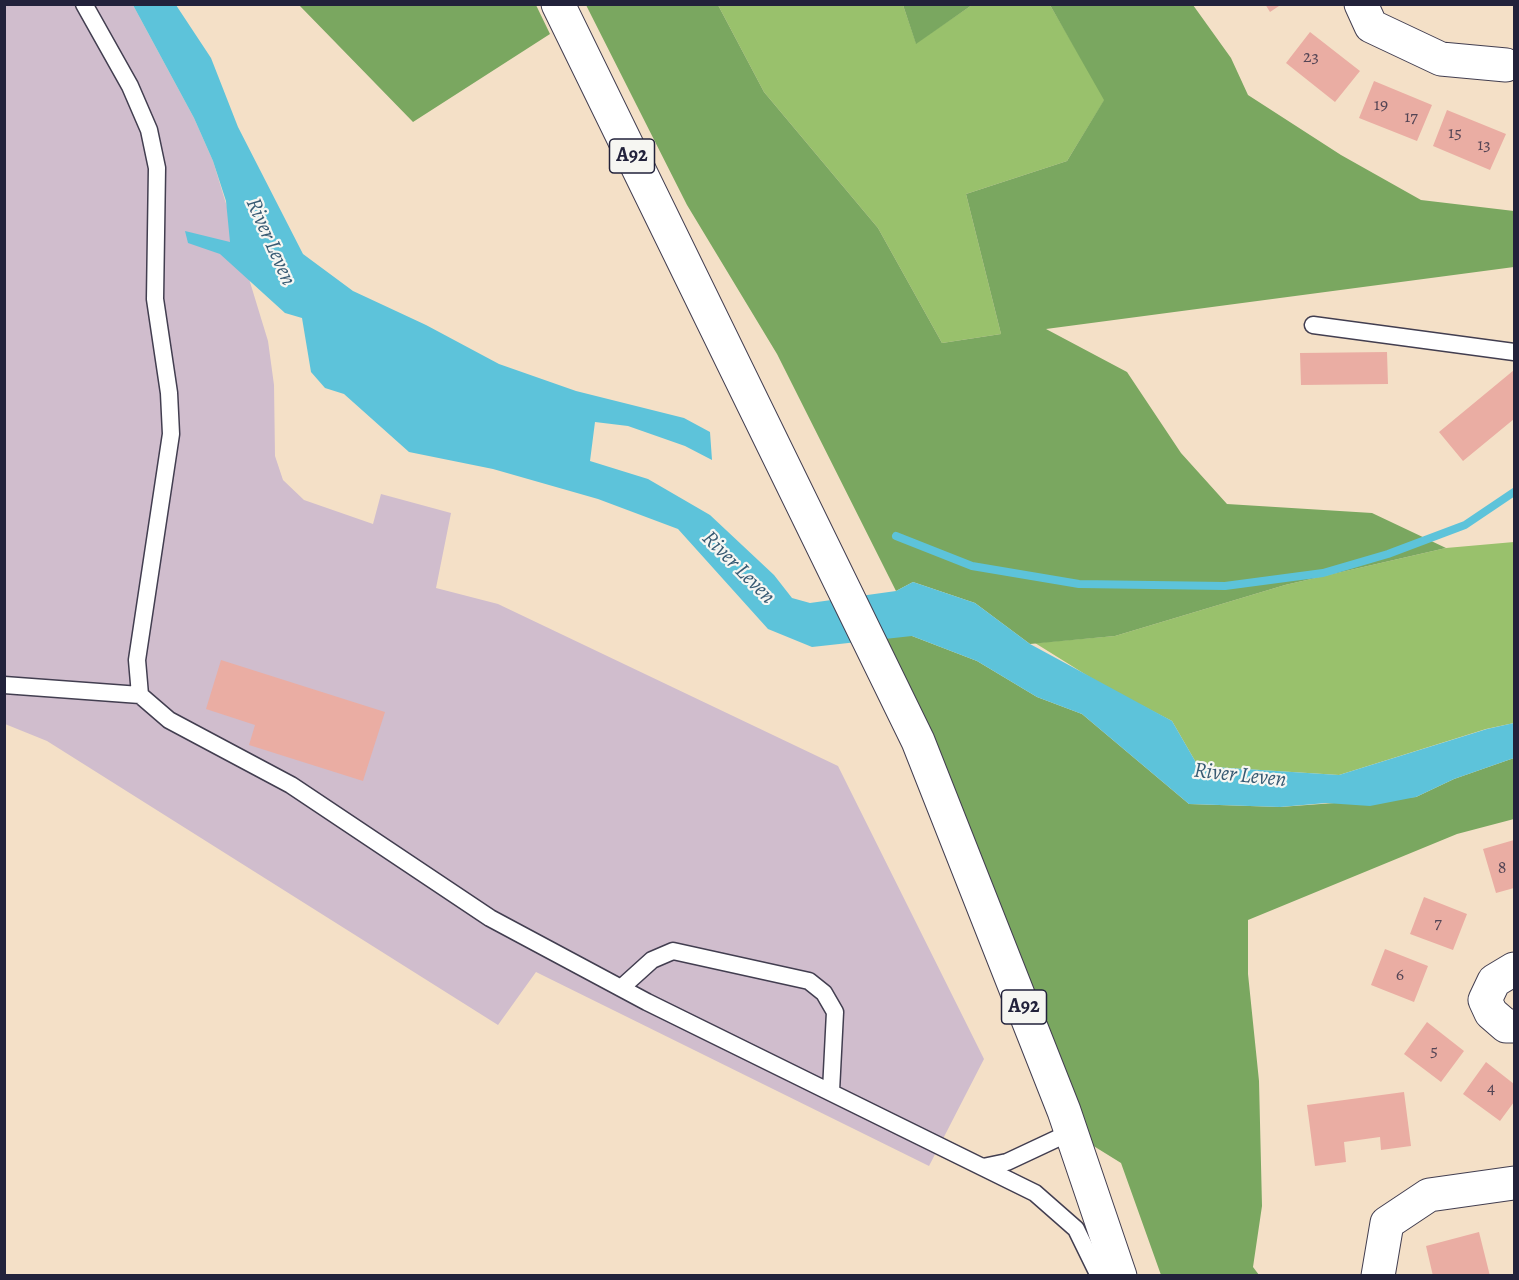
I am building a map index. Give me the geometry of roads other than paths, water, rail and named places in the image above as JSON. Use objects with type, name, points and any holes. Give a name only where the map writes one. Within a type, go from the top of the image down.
[{"type":"main road","name":"A92","points":[[558,4],[918,741],[1071,1132],[1120,1275]]},
{"type":"main road","points":[[1361,4],[1371,26],[1441,59],[1506,65]]},
{"type":"main road","points":[[1515,969],[1494,981],[1485,1000],[1491,1013],[1506,1026],[1515,1026]]},
{"type":"main road","points":[[1378,1275],[1387,1223],[1395,1217],[1429,1195],[1515,1183]]},
{"type":"lane","points":[[84,4],[130,86],[149,130],[157,168],[155,299],[169,393],[171,434],[137,660],[140,694]]},
{"type":"lane","points":[[1313,325],[1515,352]]},
{"type":"lane","points":[[4,685],[140,694],[169,720],[291,785],[489,918],[621,988],[1035,1193],[1076,1229],[1099,1275]]},
{"type":"lane","points":[[621,988],[652,960],[673,951],[809,981],[824,993],[835,1012],[831,1091]]},
{"type":"lane","points":[[983,1167],[1007,1162],[1071,1132]]},
{"type":"water","name":"River Leven","points":[[133,5],[176,5],[211,58],[238,127],[303,254],[353,291],[426,325],[499,364],[576,391],[684,418],[710,432],[712,460],[685,446],[628,426],[595,422],[590,461],[648,479],[710,515],[774,575],[792,598],[810,603],[896,591],[913,582],[975,603],[1030,644],[1172,721],[1198,766],[1339,775],[1487,729],[1514,723],[1514,758],[1454,779],[1416,797],[1370,806],[1326,803],[1280,807],[1189,804],[1082,714],[1037,697],[977,661],[912,636],[812,647],[768,629],[678,529],[598,499],[493,469],[409,452],[344,394],[325,388],[311,372],[302,318],[285,313],[220,254],[188,243],[185,231],[230,242],[226,201],[213,161],[194,118]]},
{"type":"waterway","points":[[896,536],[972,566],[1079,584],[1225,586],[1323,573],[1388,554],[1465,525],[1514,492]]}]
